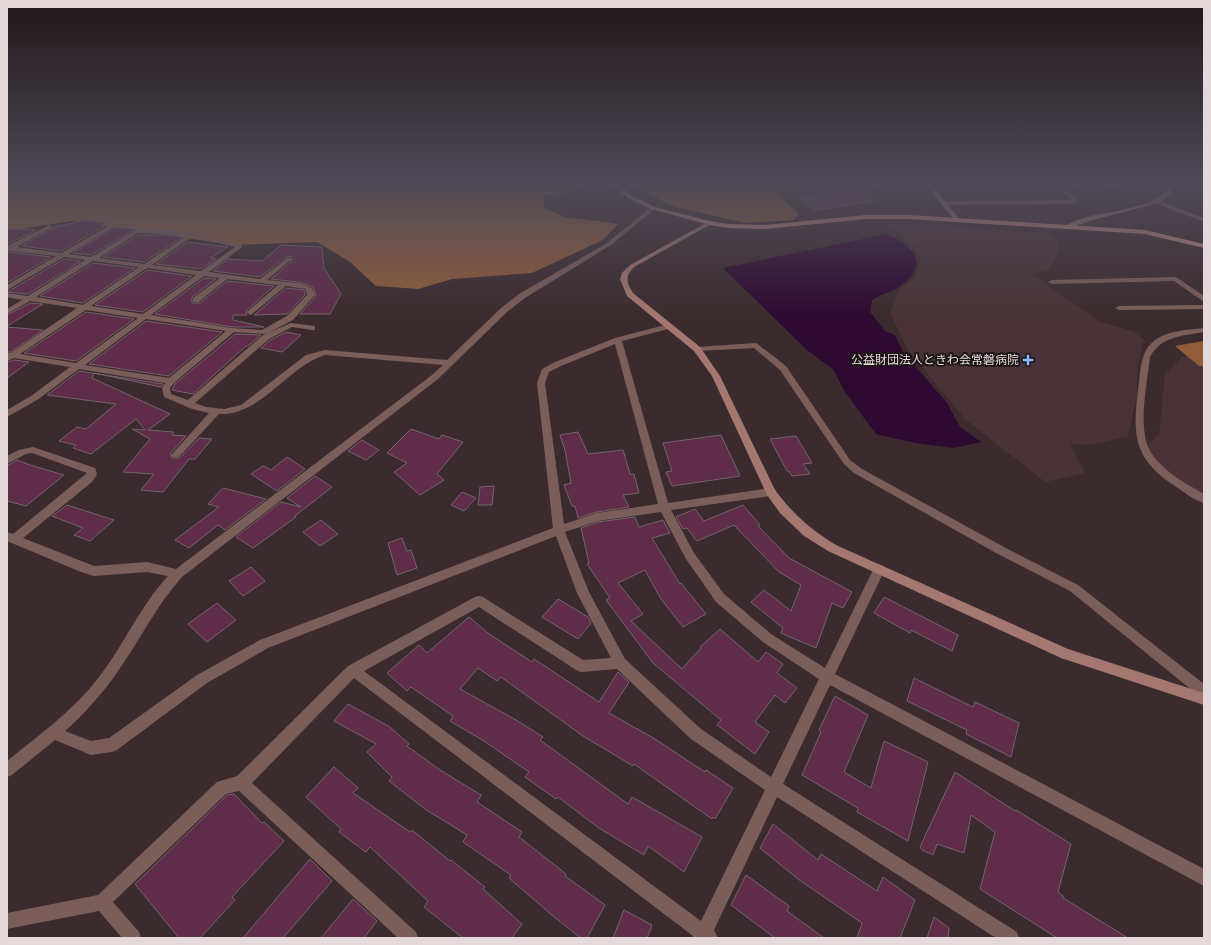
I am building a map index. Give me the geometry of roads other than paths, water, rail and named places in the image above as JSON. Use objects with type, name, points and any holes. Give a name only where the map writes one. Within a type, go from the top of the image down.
[{"type":"main road","points":[[1068,228],[1145,232],[1204,246]]},
{"type":"street","points":[[8,248],[47,228]]},
{"type":"street","points":[[7,288],[108,228]]},
{"type":"street","points":[[7,770],[54,733],[93,694],[114,668],[154,601],[164,587],[178,574],[450,363],[516,300],[541,283],[609,244],[628,228]]},
{"type":"street","points":[[701,228],[632,266],[624,272],[622,278],[623,285],[630,294],[698,349],[716,376],[771,492],[784,510],[808,533],[832,548],[1065,654],[1204,699]]},
{"type":"street","points":[[7,312],[137,231],[176,232],[240,246],[34,398],[7,414]]},
{"type":"street","points":[[9,356],[190,236]]},
{"type":"street","points":[[7,295],[232,330],[263,332],[290,318],[312,295],[308,288],[285,283],[225,277],[8,248]]},
{"type":"street","points":[[261,281],[289,259]]},
{"type":"street","points":[[196,300],[225,277]]},
{"type":"street","points":[[1052,282],[1176,279],[1204,300]]},
{"type":"street","points":[[251,314],[285,283]]},
{"type":"street","points":[[1119,308],[1204,306]]},
{"type":"street","points":[[189,404],[266,337],[291,325],[312,328]]},
{"type":"street","points":[[670,326],[618,340],[558,364],[545,372],[540,383],[559,530],[583,593],[620,663],[696,734],[774,787],[1011,938]]},
{"type":"street","points":[[232,330],[171,381],[166,388],[167,395],[209,412],[233,412],[244,407],[309,356],[325,352],[450,363]]},
{"type":"street","points":[[1204,330],[1169,336],[1157,340],[1150,347],[1146,357],[1140,430],[1145,450],[1161,471],[1172,480],[1204,499]]},
{"type":"street","points":[[618,340],[664,507],[690,556],[720,598],[767,638],[827,677],[1204,878]]},
{"type":"street","points":[[698,349],[756,345],[783,368],[847,462],[858,471],[1000,550],[1074,588],[1204,692]]},
{"type":"street","points":[[9,356],[171,381]]},
{"type":"street","points":[[176,455],[215,413]]},
{"type":"street","points":[[7,460],[26,450],[34,450],[91,470],[92,474],[88,479],[11,538],[85,569],[94,571],[147,567],[178,574]]},
{"type":"street","points":[[54,733],[91,748],[112,745],[202,679],[264,644],[559,530],[597,518],[771,492]]},
{"type":"street","points":[[353,670],[705,936],[774,787],[879,569]]},
{"type":"street","points":[[7,921],[102,902],[222,787],[242,783],[353,670],[479,601],[581,666],[620,663]]},
{"type":"street","points":[[242,783],[410,938]]},
{"type":"street","points":[[102,902],[133,938]]},
{"type":"place","name":"公益財団法人ときわ会常磐病院","points":[[1028,360]]}]
